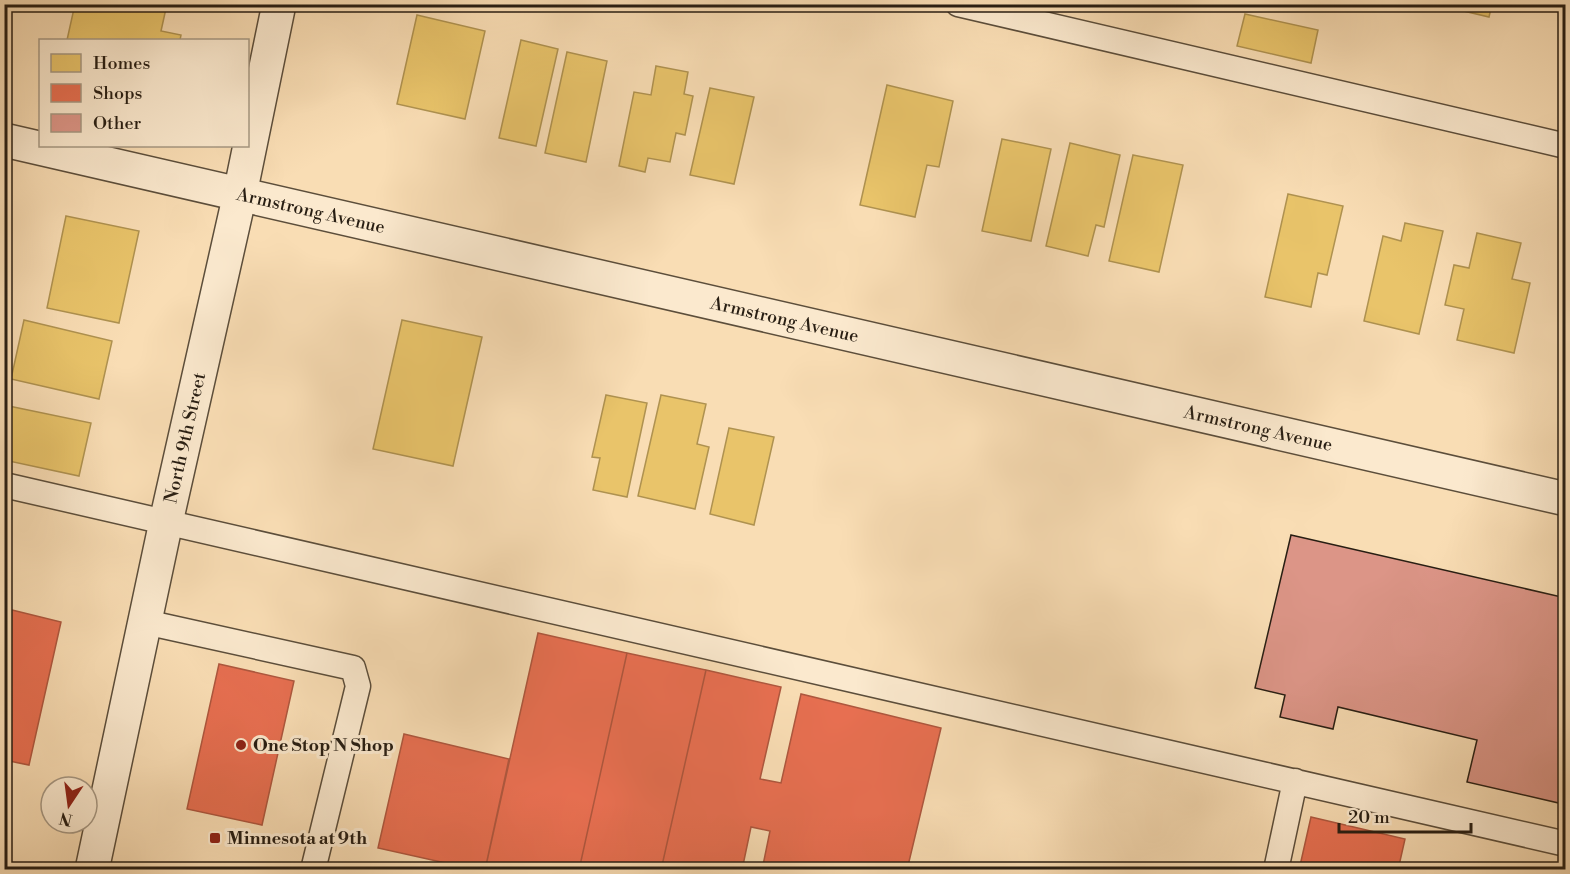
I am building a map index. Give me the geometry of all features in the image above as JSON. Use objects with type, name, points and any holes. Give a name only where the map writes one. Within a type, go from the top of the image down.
[{"type":"street","name":"North 9th Street","points":[[92,870],[166,522],[240,194],[279,4]]},
{"type":"street","name":"Armstrong Avenue","points":[[4,140],[1566,499]]},
{"type":"lane","points":[[958,4],[1566,146]]},
{"type":"lane","points":[[4,485],[1566,844]]},
{"type":"lane","points":[[146,621],[353,668],[358,686],[313,870]]},
{"type":"lane","points":[[1276,870],[1295,781]]},
{"type":"building: Homes","points":[[75,4],[167,4],[161,31],[181,35],[180,39],[67,39]]},
{"type":"building: Homes","points":[[1434,4],[1492,4],[1489,17]]},
{"type":"building: Homes","points":[[1245,14],[1318,30],[1311,63],[1237,46]]},
{"type":"building: Homes","points":[[417,15],[485,31],[465,119],[397,104]]},
{"type":"building: Homes","points":[[521,40],[558,49],[536,146],[499,138]]},
{"type":"building: Homes","points":[[567,52],[607,61],[586,162],[545,153]]},
{"type":"building: Homes","points":[[656,66],[688,72],[684,94],[693,96],[685,135],[676,133],[670,162],[648,158],[645,172],[619,166],[634,92],[651,95]]},
{"type":"building: Homes","points":[[887,85],[953,101],[939,167],[927,165],[915,217],[860,205]]},
{"type":"building: Homes","points":[[710,88],[754,97],[734,184],[690,175]]},
{"type":"building: Homes","points":[[1002,139],[1051,149],[1031,241],[982,231]]},
{"type":"building: Homes","points":[[1070,143],[1120,155],[1104,227],[1096,225],[1088,256],[1046,246]]},
{"type":"building: Homes","points":[[1133,155],[1183,165],[1159,272],[1109,261]]},
{"type":"building: Homes","points":[[1288,194],[1343,206],[1327,275],[1318,273],[1311,307],[1265,297]]},
{"type":"building: Homes","points":[[66,216],[139,231],[119,323],[47,308]]},
{"type":"building: Homes","points":[[1405,223],[1443,231],[1419,334],[1364,321],[1383,236],[1401,241]]},
{"type":"building: Homes","points":[[1477,233],[1521,243],[1512,279],[1530,283],[1514,353],[1457,340],[1464,309],[1445,305],[1454,265],[1469,268]]},
{"type":"building: Homes","points":[[24,320],[112,341],[99,399],[11,379]]},
{"type":"building: Homes","points":[[402,320],[482,337],[453,466],[373,449]]},
{"type":"building: Homes","points":[[606,395],[647,403],[627,497],[593,490],[600,458],[592,457]]},
{"type":"building: Homes","points":[[661,395],[706,404],[697,444],[709,447],[695,509],[638,496]]},
{"type":"building: Homes","points":[[4,405],[91,423],[79,476],[4,460]]},
{"type":"building: Homes","points":[[729,428],[774,437],[754,525],[710,514]]},
{"type":"building: Shops","points":[[4,608],[61,622],[29,765],[4,760]]},
{"type":"building: Shops","points":[[538,633],[627,653],[579,870],[485,870]]},
{"type":"building: Shops","points":[[627,653],[706,670],[661,870],[579,870]]},
{"type":"building: Shops","name":"One Stop N Shop","points":[[219,664],[294,681],[262,825],[187,809]]},
{"type":"building: Shops","points":[[706,670],[781,687],[760,779],[781,783],[801,694],[941,728],[907,870],[762,870],[770,831],[751,827],[742,870],[661,870]]},
{"type":"building: Shops","points":[[404,734],[509,759],[485,870],[378,848]]},
{"type":"building: Shops","points":[[1311,817],[1405,839],[1398,870],[1299,870]]},
{"type":"building: Other","points":[[1291,535],[1566,598],[1566,794],[1563,804],[1467,782],[1477,740],[1338,707],[1333,729],[1280,717],[1285,695],[1255,688]]},
{"type":"place","name":"One Stop N Shop","points":[[241,745]]},
{"type":"place","name":"Minnesota at 9th","points":[[215,838]]}]
